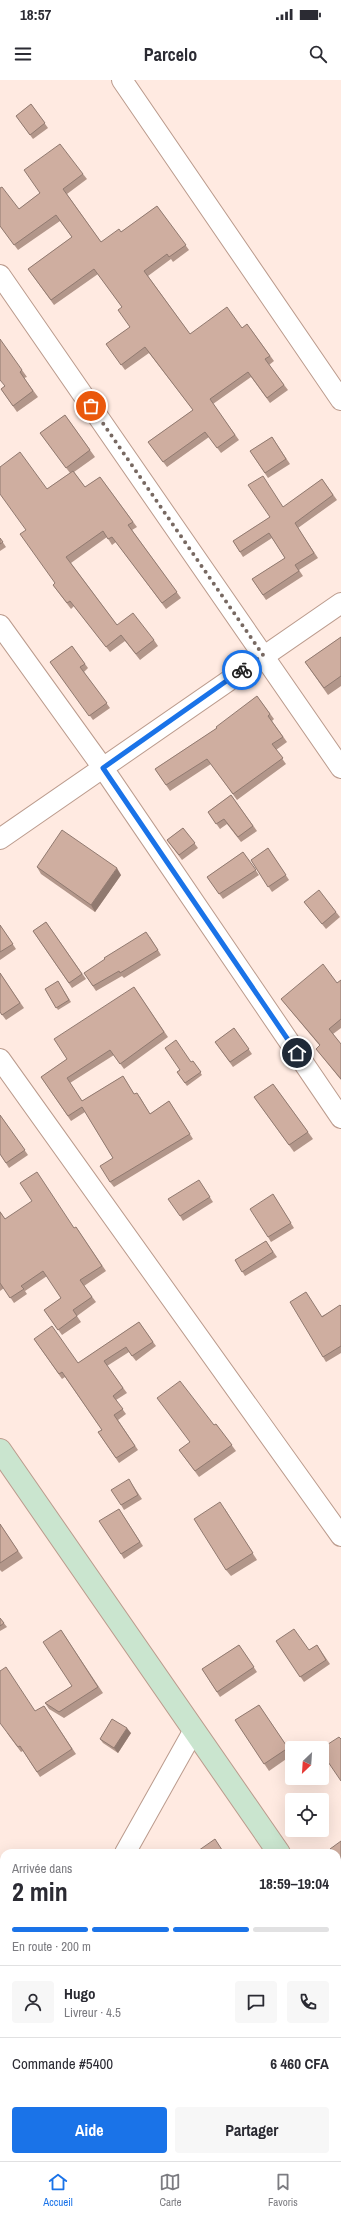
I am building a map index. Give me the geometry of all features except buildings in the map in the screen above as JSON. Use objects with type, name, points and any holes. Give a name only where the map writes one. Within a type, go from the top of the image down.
[{"type":"street","points":[[122,80],[341,400]]},
{"type":"street","points":[[0,275],[341,768]]},
{"type":"street","points":[[0,839],[263,655],[341,603]]},
{"type":"street","points":[[0,625],[103,768],[341,1118]]},
{"type":"street","points":[[0,1059],[341,1536]]},
{"type":"street","points":[[0,1450],[276,1849]]},
{"type":"street","points":[[127,1849],[194,1730]]},
{"type":"way so far","points":[[91,406],[263,655],[242,670]]},
{"type":"route","points":[[242,670],[103,768],[297,1053]]}]
